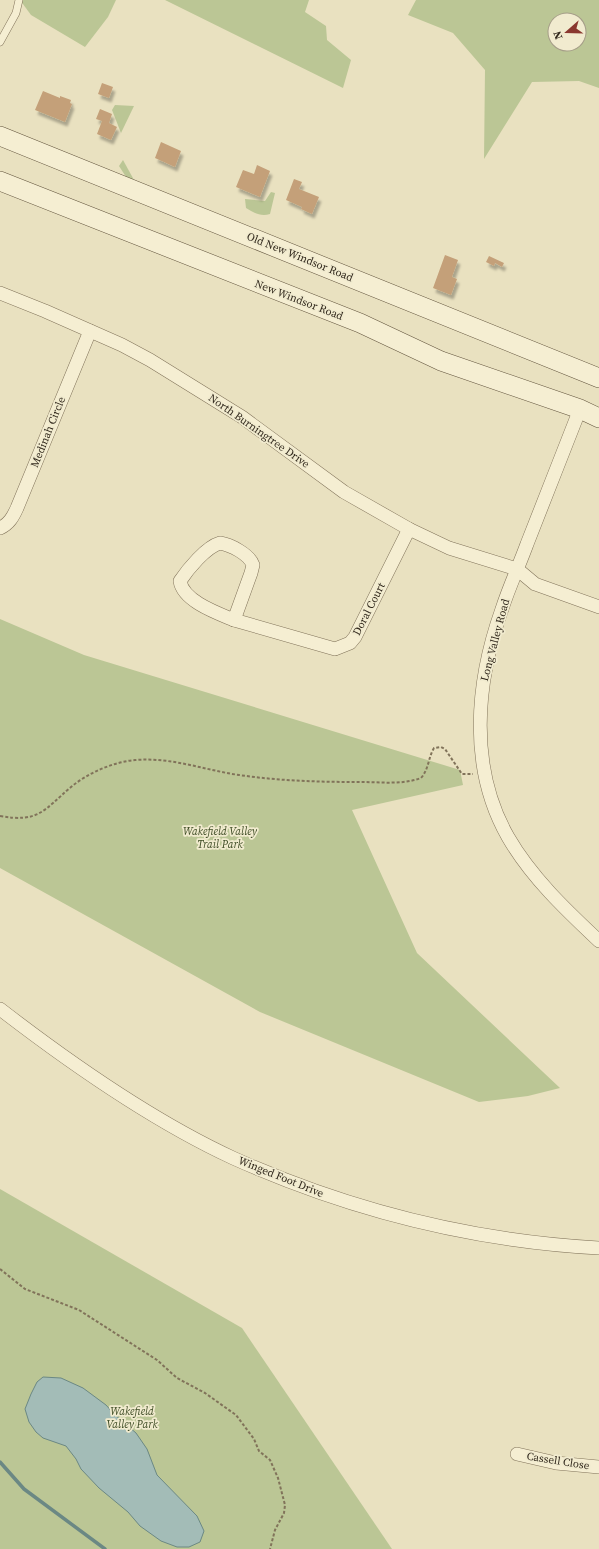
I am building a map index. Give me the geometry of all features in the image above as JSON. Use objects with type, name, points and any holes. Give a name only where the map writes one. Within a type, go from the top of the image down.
[{"type":"street","name":"Old New Windsor Road","points":[[0,136],[599,378]]},
{"type":"street","name":"New Windsor Road","points":[[0,181],[360,323],[441,361],[599,418]]},
{"type":"street","name":"North Burningtree Drive","points":[[0,292],[45,310],[129,349],[180,378],[242,417],[344,492],[409,530],[448,548],[518,569]]},
{"type":"street","name":"Medinah Circle","points":[[0,528],[6,525],[17,508],[90,331]]},
{"type":"street","name":"Long Valley Road","points":[[580,410],[502,609],[487,662],[482,688],[480,726],[485,774],[498,815],[508,837],[531,871],[554,897],[599,941]]},
{"type":"street","name":"Doral Court","points":[[234,620],[253,565],[244,554],[224,544],[220,544],[208,550],[184,574],[180,581],[181,587],[195,602],[234,620],[335,649],[350,644],[355,637],[409,530]]},
{"type":"street","points":[[518,569],[535,584],[599,607]]},
{"type":"street","name":"Winged Foot Drive","points":[[0,1009],[80,1067],[159,1118],[233,1158],[299,1185],[360,1206],[436,1226],[513,1241],[599,1248]]},
{"type":"street","name":"Cassell Close","points":[[517,1454],[556,1463],[599,1467]]},
{"type":"lane","points":[[0,42],[16,13],[19,0]]},
{"type":"path","points":[[0,816],[16,819],[31,817],[55,803],[72,787],[86,777],[105,768],[133,760],[153,759],[174,761],[239,775],[279,780],[317,782],[404,782],[421,778],[427,769],[431,753],[434,748],[441,747],[445,749],[462,774],[485,774]]},
{"type":"path","points":[[0,1269],[25,1289],[79,1310],[157,1360],[177,1378],[205,1393],[236,1415],[254,1439],[259,1451],[270,1460],[278,1478],[285,1505],[284,1513],[275,1530],[270,1549]]},
{"type":"green space","points":[[20,0],[116,0],[108,17],[85,47],[31,15]]},
{"type":"green space","points":[[165,0],[309,0],[305,12],[326,26],[327,40],[351,60],[343,88]]},
{"type":"green space","points":[[416,0],[599,0],[599,88],[579,81],[532,82],[484,159],[485,70],[453,33],[408,15]]},
{"type":"green space","points":[[115,105],[134,106],[121,133],[112,110]]},
{"type":"green space","points":[[123,160],[134,180],[128,180],[119,166]]},
{"type":"green space","points":[[271,192],[275,193],[270,214],[261,215],[246,208],[245,199],[265,201]]},
{"type":"green space","name":"Wakefield Valley Trail Park","points":[[0,619],[84,655],[460,770],[463,785],[352,810],[417,953],[560,1088],[528,1096],[479,1102],[260,1012],[0,868]]},
{"type":"green space","name":"Wakefield Valley Park","points":[[0,1189],[242,1328],[392,1549],[0,1549]]},
{"type":"water","points":[[43,1377],[61,1378],[83,1388],[106,1405],[136,1433],[147,1449],[157,1475],[197,1516],[204,1531],[200,1542],[189,1547],[177,1547],[161,1541],[140,1526],[128,1512],[99,1488],[81,1469],[76,1459],[66,1446],[43,1438],[36,1432],[29,1422],[25,1409],[37,1382]]},
{"type":"building","points":[[102,83],[113,87],[109,98],[98,94]]},
{"type":"building","points":[[43,91],[60,98],[60,96],[71,100],[70,103],[72,104],[65,122],[35,110]]},
{"type":"building","points":[[100,109],[112,114],[109,123],[117,127],[111,140],[97,134],[102,121],[96,119]]},
{"type":"building","points":[[161,142],[181,151],[175,167],[155,158]]},
{"type":"building","points":[[257,165],[270,171],[260,197],[236,187],[243,170],[254,174]]},
{"type":"building","points":[[294,179],[302,182],[299,189],[319,197],[312,214],[301,209],[302,207],[286,200]]},
{"type":"building","points":[[445,255],[458,260],[452,277],[457,279],[451,295],[433,288]]},
{"type":"building","points":[[489,256],[504,263],[502,267],[495,263],[494,266],[486,262]]},
{"type":"waterway","points":[[0,1462],[24,1489],[105,1549]]}]
